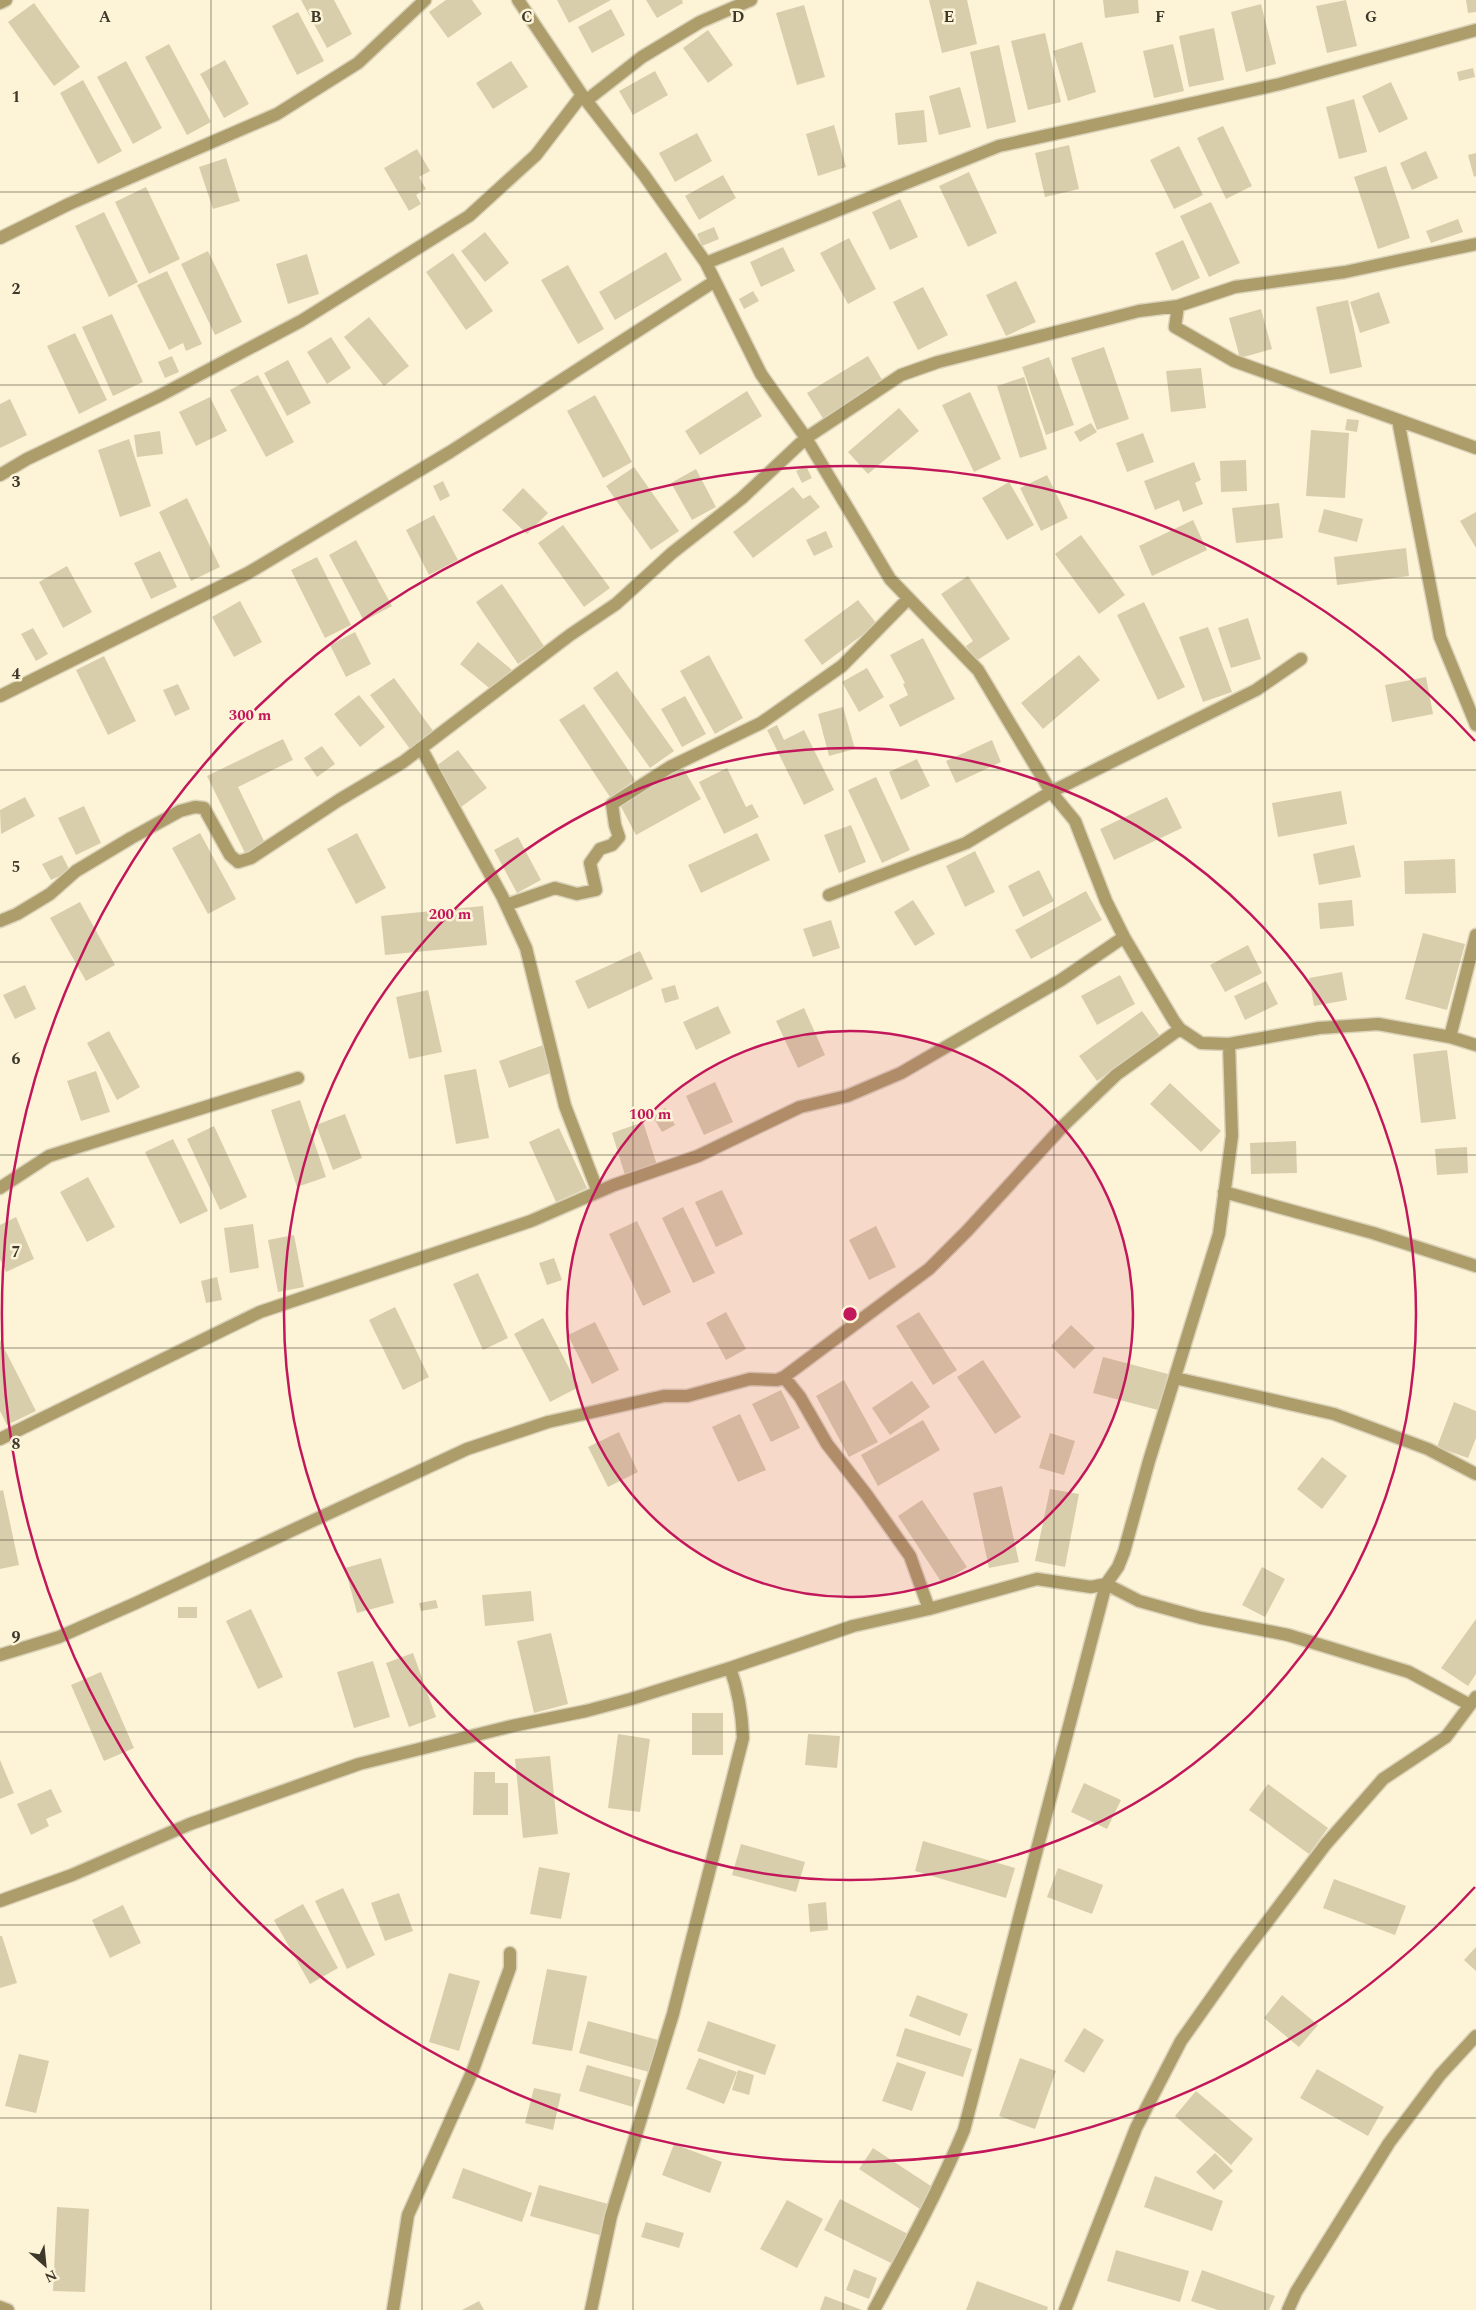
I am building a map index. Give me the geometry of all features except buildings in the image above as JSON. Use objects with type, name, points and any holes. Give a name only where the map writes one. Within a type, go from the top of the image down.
[{"type":"street","points":[[0,3],[6,0]]},
{"type":"street","points":[[0,238],[69,204],[277,114],[358,63],[425,0]]},
{"type":"street","points":[[518,0],[585,97],[706,263],[761,374],[806,438],[890,579],[978,670],[1051,792],[1075,821],[1106,901],[1124,936],[1180,1029],[1201,1042],[1229,1044],[1319,1028],[1378,1024],[1450,1037],[1476,1045]]},
{"type":"street","points":[[0,475],[27,459],[161,395],[301,321],[469,216],[536,155],[585,97],[642,57],[692,27],[751,0]]},
{"type":"street","points":[[706,263],[999,146],[1280,84],[1475,33]]},
{"type":"street","points":[[0,921],[17,914],[50,894],[76,871],[130,838],[180,811],[195,807],[204,808],[230,855],[238,862],[251,858],[339,800],[403,762],[570,635],[616,604],[672,552],[742,498],[806,438],[901,375],[938,362],[1139,311],[1178,306],[1235,287],[1345,272],[1476,244]]},
{"type":"street","points":[[0,696],[248,573],[450,452],[715,281]]},
{"type":"street","points":[[1178,306],[1176,327],[1234,361],[1476,448]]},
{"type":"street","points":[[1398,420],[1440,637],[1476,725]]},
{"type":"street","points":[[506,905],[554,888],[577,894],[596,890],[590,863],[600,849],[612,844],[619,837],[612,804],[670,767],[761,723],[842,666],[908,598]]},
{"type":"street","points":[[829,896],[966,843],[1051,792],[1256,690],[1300,659]]},
{"type":"street","points":[[421,748],[506,905],[526,948],[565,1106],[598,1192]]},
{"type":"street","points":[[1450,1037],[1476,935]]},
{"type":"street","points":[[0,1439],[260,1312],[531,1221],[598,1192],[698,1156],[800,1108],[847,1096],[901,1073],[1061,980],[1124,936]]},
{"type":"street","points":[[0,1655],[59,1637],[467,1449],[548,1422],[654,1398],[699,1394],[725,1384],[750,1379],[777,1380],[784,1377],[929,1269],[967,1231],[1064,1125],[1116,1075],[1180,1029]]},
{"type":"street","points":[[874,2310],[946,2173],[964,2130],[977,2088],[1022,1903],[1049,1799],[1062,1760],[1106,1584],[1118,1568],[1124,1552],[1149,1461],[1219,1234],[1232,1136],[1229,1044]]},
{"type":"street","points":[[0,1188],[49,1156],[298,1078]]},
{"type":"street","points":[[1224,1192],[1373,1233],[1476,1266]]},
{"type":"street","points":[[784,1377],[800,1397],[827,1444],[866,1494],[910,1556],[929,1609]]},
{"type":"street","points":[[1175,1378],[1334,1414],[1428,1449],[1476,1474]]},
{"type":"street","points":[[0,1901],[72,1875],[190,1824],[359,1764],[512,1726],[586,1711],[730,1668],[853,1626],[929,1609],[1037,1579],[1091,1587],[1106,1584],[1139,1601],[1201,1618],[1288,1635],[1409,1672],[1473,1701],[1446,1737],[1383,1779],[1326,1844],[1239,1958],[1182,2041],[1136,2128],[1065,2310]]},
{"type":"street","points":[[591,2310],[611,2216],[673,2014],[743,1738],[742,1708],[738,1688],[730,1668]]},
{"type":"street","points":[[393,2310],[408,2216],[473,2070],[510,1968],[510,1953]]},
{"type":"street","points":[[1288,2310],[1296,2292],[1389,2143],[1440,2075],[1476,2036]]},
{"type":"street","points":[[0,2308],[8,2310]]}]
